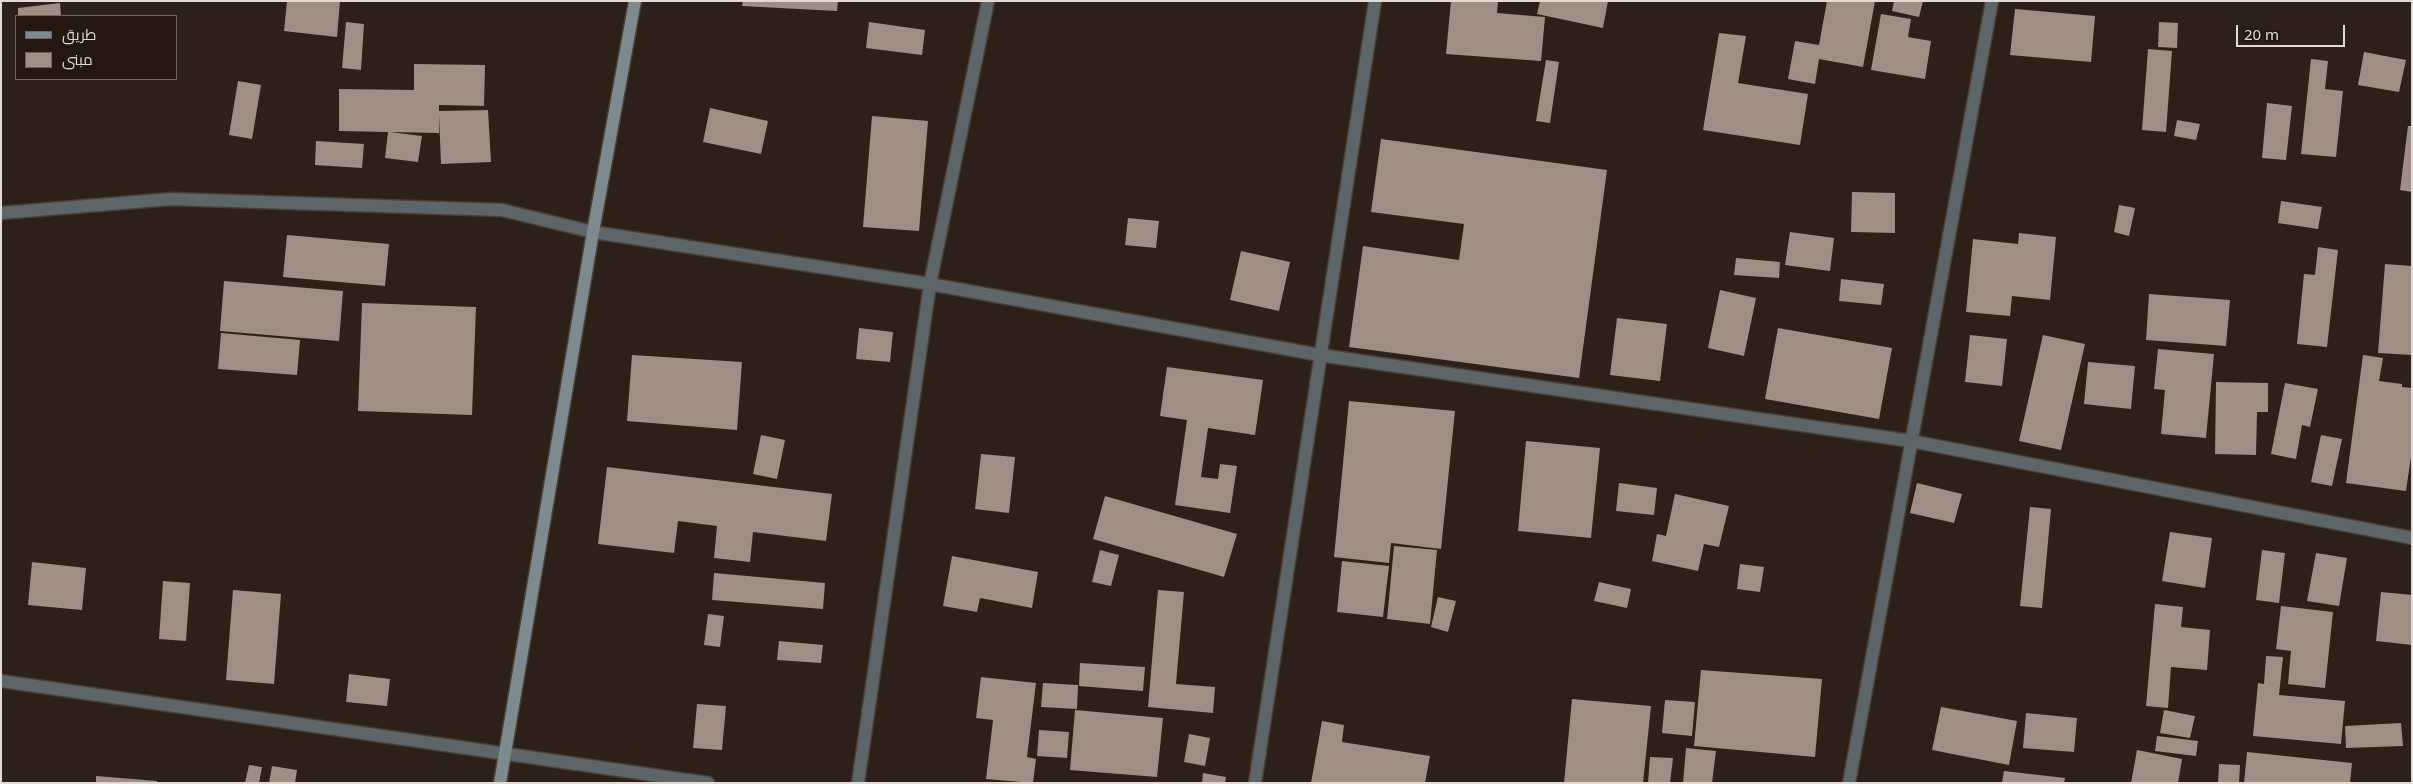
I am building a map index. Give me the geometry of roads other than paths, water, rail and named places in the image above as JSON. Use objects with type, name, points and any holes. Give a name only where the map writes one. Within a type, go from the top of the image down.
[{"type":"street","points":[[500,783],[593,232],[635,1]]},
{"type":"street","points":[[858,783],[930,284],[988,1]]},
{"type":"street","points":[[1255,783],[1375,1]]},
{"type":"street","points":[[1849,783],[1992,1]]},
{"type":"street","points":[[1,213],[171,199],[502,210],[593,232],[930,284],[1320,355],[1911,441],[2412,538]]},
{"type":"street","points":[[1,681],[708,783]]}]
